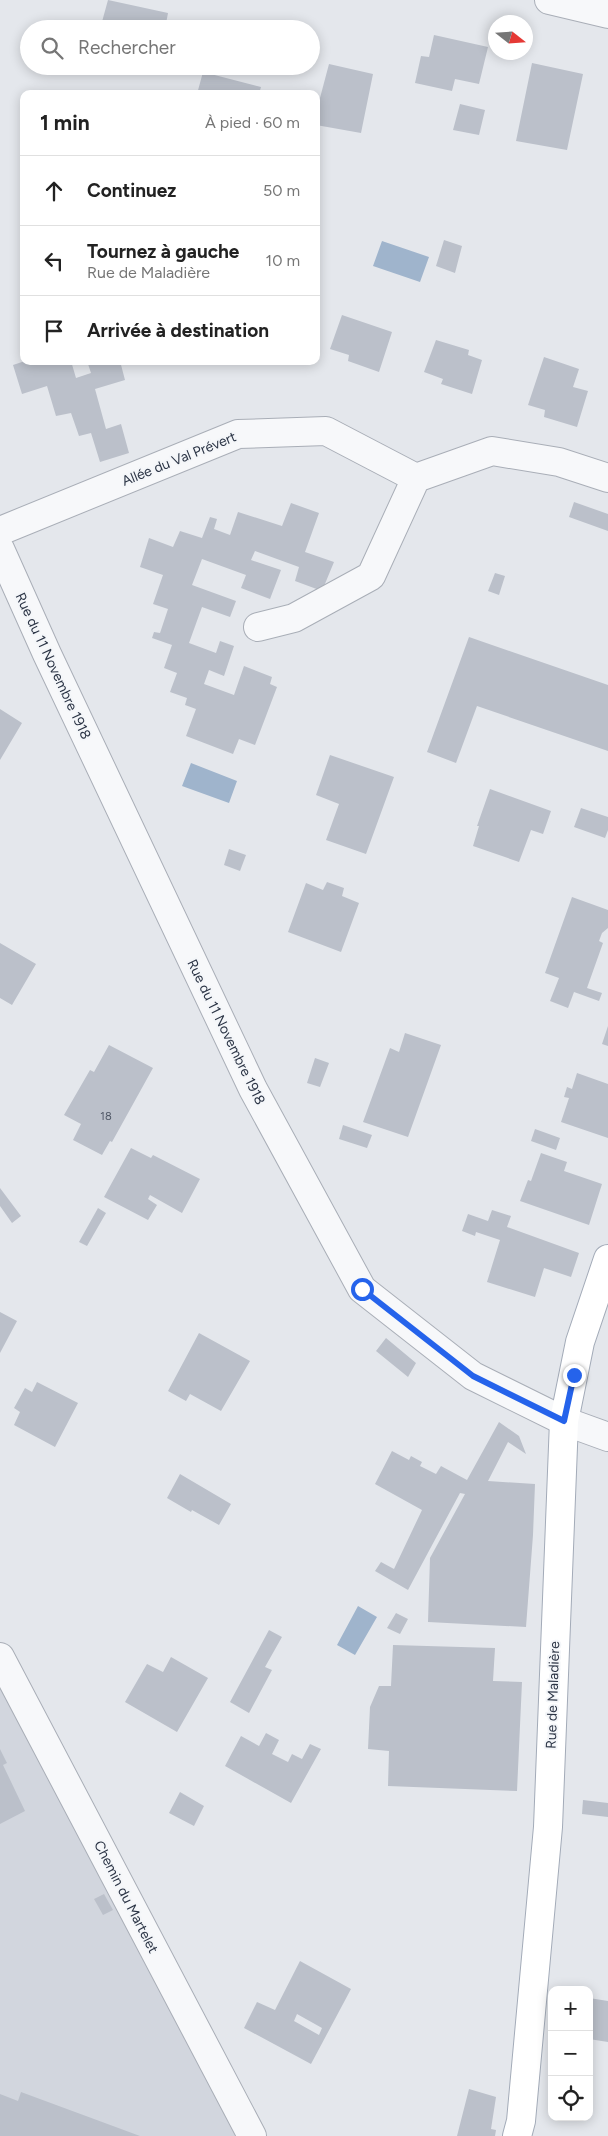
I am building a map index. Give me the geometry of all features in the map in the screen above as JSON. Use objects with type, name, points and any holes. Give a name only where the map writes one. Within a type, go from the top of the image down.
[{"type":"main road","name":"Rue de Maladière","points":[[517,2136],[521,2121],[548,1827],[564,1421],[580,1342],[608,1259]]},
{"type":"street","points":[[558,1],[608,14]]},
{"type":"street","name":"Allée du Val Prévert","points":[[0,531],[238,434],[326,431],[416,478]]},
{"type":"street","points":[[258,626],[294,618],[371,576],[416,478],[492,451],[559,462],[608,478]]},
{"type":"street","name":"Rue du 11 Novembre 1918","points":[[0,549],[47,654],[253,1089],[362,1289],[473,1376],[564,1421],[608,1437]]},
{"type":"street","name":"Chemin du Martelet","points":[[0,1657],[252,2136]]},
{"type":"shaded area","points":[[0,1660],[252,2136],[0,2136]]},
{"type":"water","points":[[382,241],[429,257],[420,282],[373,266]]},
{"type":"water","points":[[191,763],[237,781],[229,803],[182,786]]},
{"type":"water","points":[[358,1606],[377,1617],[355,1655],[337,1645]]},
{"type":"building","points":[[108,0],[168,13],[167,20],[102,20]]},
{"type":"building","points":[[434,35],[488,47],[479,84],[455,79],[452,91],[415,83],[421,56],[429,57]]},
{"type":"building","points":[[532,63],[583,74],[567,150],[516,141]]},
{"type":"building","points":[[329,64],[373,74],[361,133],[320,126],[320,98]]},
{"type":"building","points":[[202,75],[215,75],[261,87],[260,90],[198,90]]},
{"type":"building","points":[[460,104],[485,110],[479,135],[453,130]]},
{"type":"building","points":[[444,240],[462,246],[455,273],[436,266]]},
{"type":"building","points":[[342,315],[392,332],[379,372],[348,361],[349,355],[330,349]]},
{"type":"building","points":[[436,340],[469,350],[468,355],[482,360],[472,394],[441,384],[443,379],[424,372]]},
{"type":"building","points":[[544,357],[579,369],[573,387],[588,391],[577,427],[544,417],[545,410],[528,405]]},
{"type":"building","points":[[20,363],[20,365],[72,365],[76,378],[91,373],[88,365],[121,365],[125,380],[95,389],[106,429],[121,424],[129,453],[100,462],[91,433],[79,436],[71,413],[56,416],[47,386],[22,394],[13,365]]},
{"type":"building","points":[[574,502],[608,514],[608,531],[569,517]]},
{"type":"building","points":[[291,503],[319,513],[305,552],[334,562],[322,591],[295,581],[299,567],[255,551],[251,560],[281,570],[270,599],[241,588],[246,575],[202,559],[192,585],[236,601],[230,617],[202,607],[189,643],[216,653],[220,641],[234,646],[224,676],[209,670],[204,684],[234,695],[244,666],[272,677],[270,684],[277,687],[255,745],[239,739],[233,754],[186,736],[196,709],[185,705],[187,698],[170,692],[177,673],[164,668],[172,645],[152,638],[154,632],[160,633],[168,609],[153,604],[163,575],[140,567],[149,538],[173,547],[180,531],[202,538],[210,517],[217,519],[214,529],[230,535],[238,512],[282,526]]},
{"type":"building","points":[[495,573],[505,576],[499,595],[488,591]]},
{"type":"building","points":[[469,637],[608,685],[608,751],[477,706],[456,763],[427,752]]},
{"type":"building","points":[[0,709],[22,723],[0,760]]},
{"type":"building","points":[[330,755],[394,777],[366,854],[326,840],[339,804],[316,795]]},
{"type":"building","points":[[490,789],[551,811],[543,834],[531,830],[519,862],[473,846],[479,826],[477,826]]},
{"type":"building","points":[[581,808],[608,817],[608,830],[605,838],[574,827]]},
{"type":"building","points":[[229,849],[246,855],[240,871],[224,865]]},
{"type":"building","points":[[327,882],[344,888],[342,896],[359,903],[341,952],[288,932],[306,883],[323,890]]},
{"type":"building","points":[[572,897],[608,910],[608,928],[602,933],[599,941],[603,943],[587,988],[602,993],[599,1001],[574,992],[568,1008],[550,1001],[559,978],[545,973]]},
{"type":"building","points":[[0,943],[36,964],[12,1005],[0,998]]},
{"type":"building","points":[[608,1026],[608,1046],[602,1044]]},
{"type":"building","points":[[405,1033],[441,1045],[408,1137],[363,1122],[390,1048],[399,1052]]},
{"type":"building","points":[[109,1045],[153,1068],[112,1142],[110,1141],[102,1155],[73,1140],[81,1124],[64,1115],[90,1070],[94,1072]]},
{"type":"building","points":[[315,1058],[329,1063],[320,1087],[307,1083]]},
{"type":"building","points":[[577,1073],[608,1084],[608,1138],[561,1122],[569,1098],[564,1097],[567,1087],[572,1089]]},
{"type":"building","points":[[343,1125],[372,1135],[367,1148],[339,1139]]},
{"type":"building","points":[[535,1129],[560,1138],[556,1150],[531,1141]]},
{"type":"building","points":[[131,1148],[151,1158],[153,1155],[200,1179],[182,1213],[150,1195],[148,1199],[157,1205],[148,1220],[104,1197]]},
{"type":"building","points":[[541,1153],[567,1162],[564,1171],[602,1184],[589,1225],[520,1201],[528,1180],[531,1181]]},
{"type":"building","points":[[0,1188],[21,1216],[12,1223],[0,1206]]},
{"type":"building","points":[[98,1208],[106,1213],[87,1246],[79,1242]]},
{"type":"building","points":[[492,1210],[511,1216],[507,1227],[579,1253],[571,1277],[544,1268],[535,1297],[487,1282],[500,1240],[476,1232],[475,1236],[462,1231],[468,1214],[488,1221]]},
{"type":"building","points":[[0,1312],[17,1321],[0,1353]]},
{"type":"building","points":[[199,1333],[250,1361],[221,1411],[190,1394],[186,1401],[168,1391]]},
{"type":"building","points":[[386,1338],[416,1363],[408,1377],[376,1351]]},
{"type":"building","points":[[37,1382],[78,1403],[55,1447],[14,1425],[20,1412],[14,1408],[25,1388],[32,1392]]},
{"type":"building","points":[[499,1422],[519,1436],[526,1454],[508,1442],[488,1481],[535,1484],[526,1627],[428,1622],[430,1558],[465,1494],[460,1493],[408,1590],[375,1571],[381,1562],[394,1569],[422,1510],[375,1484],[392,1451],[409,1460],[411,1456],[422,1462],[420,1466],[436,1474],[441,1466],[467,1480]]},
{"type":"building","points":[[180,1474],[231,1504],[219,1525],[167,1498]]},
{"type":"building","points":[[396,1613],[408,1619],[400,1634],[387,1628]]},
{"type":"building","points":[[269,1630],[282,1637],[265,1667],[272,1670],[249,1713],[230,1702]]},
{"type":"building","points":[[393,1645],[495,1648],[493,1681],[522,1682],[517,1791],[388,1786],[389,1751],[368,1749],[370,1707],[379,1686],[391,1686]]},
{"type":"building","points":[[171,1657],[208,1678],[177,1732],[125,1702],[147,1664],[163,1672]]},
{"type":"building","points":[[266,1733],[279,1740],[272,1754],[288,1762],[292,1754],[302,1759],[310,1744],[321,1749],[291,1803],[225,1766],[241,1736],[259,1746]]},
{"type":"building","points":[[0,1749],[7,1763],[3,1765],[25,1811],[0,1824]]},
{"type":"building","points":[[180,1792],[204,1806],[194,1826],[169,1813]]},
{"type":"building","points":[[583,1800],[608,1803],[608,1817],[582,1814]]},
{"type":"building","points":[[104,1894],[113,1910],[103,1915],[94,1899]]},
{"type":"building","points":[[300,1961],[351,1989],[311,2064],[244,2028],[257,2002],[275,2010]],"holes":[[[297,2014],[322,2028],[319,2035],[294,2021]]]},
{"type":"building","points":[[593,1999],[608,2001],[608,2042],[593,2040]]},
{"type":"building","points":[[469,2089],[496,2097],[491,2129],[496,2130],[495,2136],[457,2136]]},
{"type":"building","points":[[21,2092],[140,2136],[0,2136],[0,2094],[18,2101]]},
{"type":"route","points":[[362,1289],[473,1376],[564,1421],[574,1375]]}]
